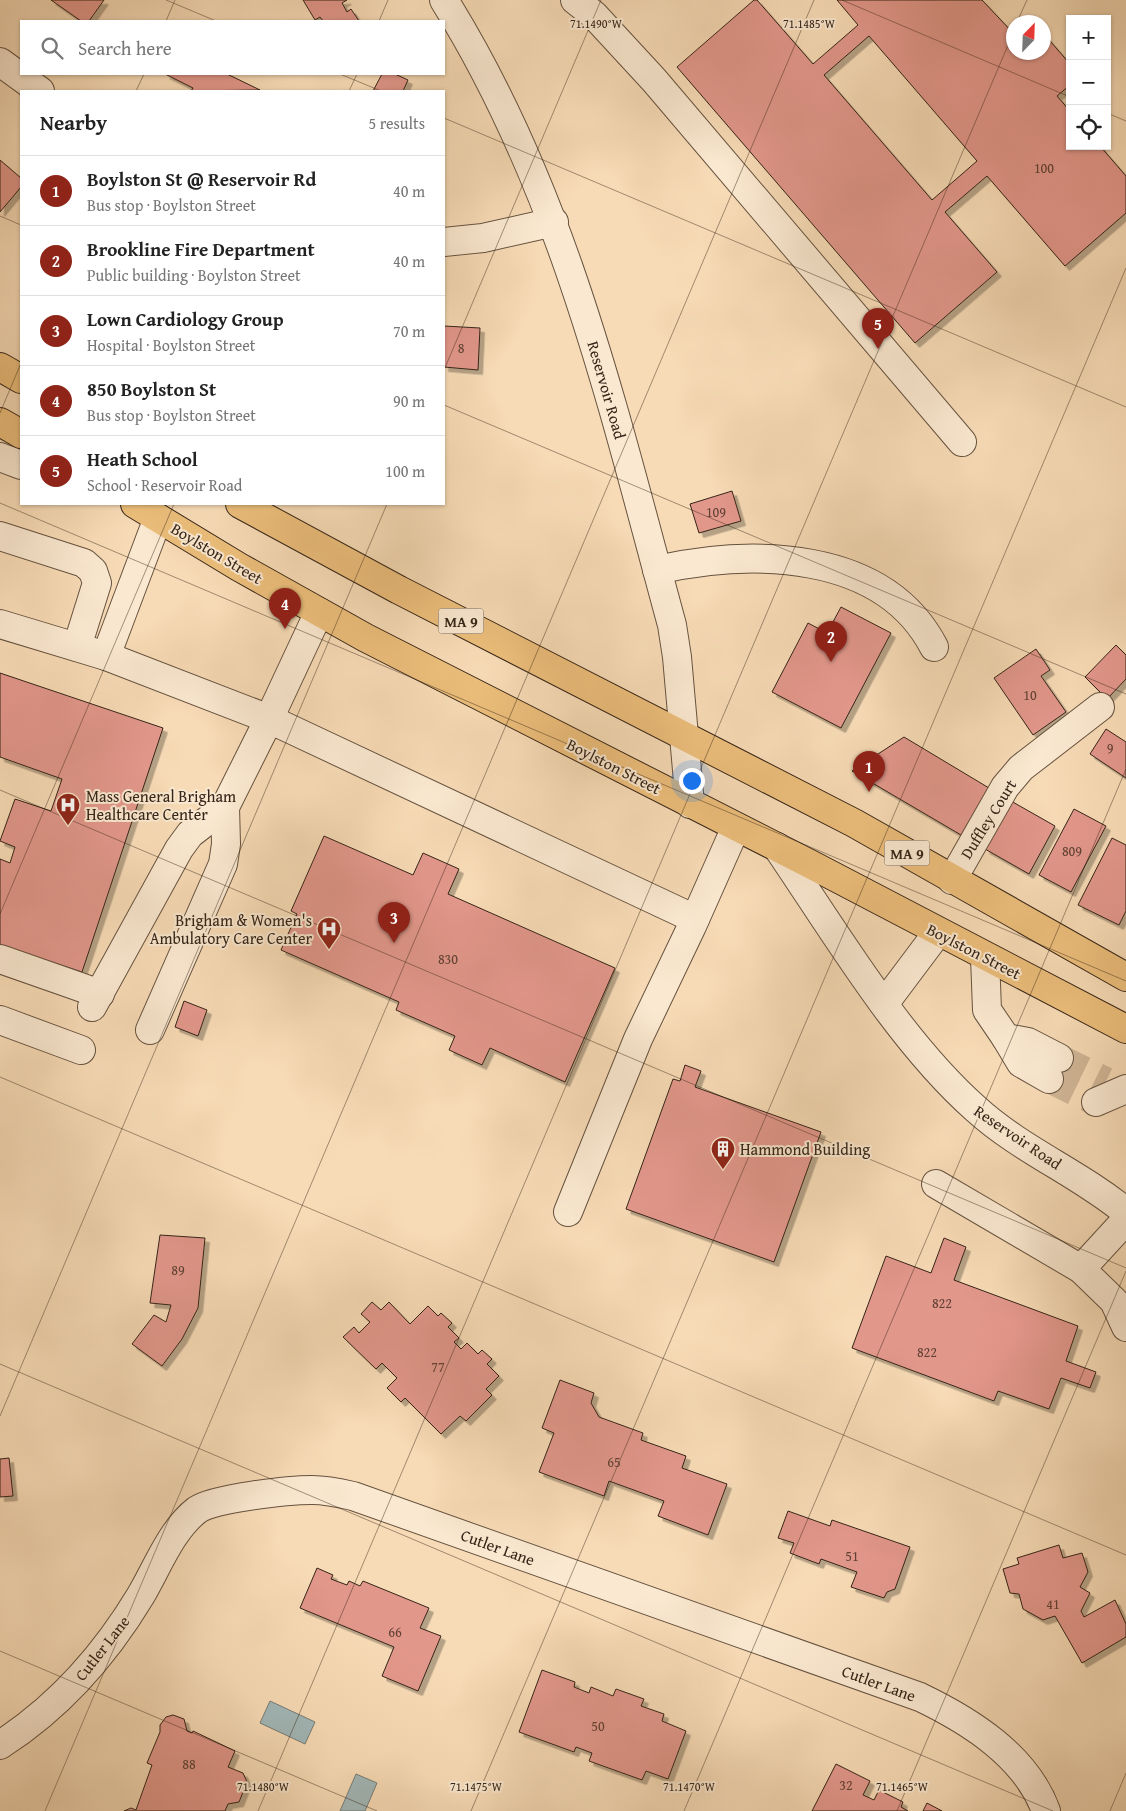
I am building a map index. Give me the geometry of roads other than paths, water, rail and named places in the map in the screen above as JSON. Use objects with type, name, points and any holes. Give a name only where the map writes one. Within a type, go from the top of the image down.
[{"type":"highway","points":[[0,367],[20,378]]},
{"type":"highway","points":[[0,422],[20,433]]},
{"type":"highway","name":"MA 9","points":[[242,505],[399,590],[854,823],[1126,977]]},
{"type":"highway","name":"Boylston Street","points":[[141,508],[319,612],[453,684],[777,847],[1126,1030]]},
{"type":"street","name":"Reservoir Road","points":[[444,0],[494,86],[529,160],[554,222],[595,349],[674,633],[690,804]]},
{"type":"street","points":[[575,0],[594,15],[654,80],[962,442]]},
{"type":"street","points":[[0,62],[39,90]]},
{"type":"street","points":[[445,242],[483,238],[554,222]]},
{"type":"street","points":[[0,457],[20,465]]},
{"type":"street","points":[[106,656],[141,508]]},
{"type":"street","points":[[0,536],[84,563],[94,571],[97,578],[96,587],[77,647]]},
{"type":"street","points":[[657,570],[720,560],[768,559],[804,562],[842,572],[872,584],[898,601],[915,618],[934,647]]},
{"type":"street","points":[[0,960],[96,1001],[182,844],[195,830],[225,807],[319,612]]},
{"type":"street","points":[[0,624],[106,656],[269,719],[695,919]]},
{"type":"street","name":"Duffley Court","points":[[952,880],[1005,786],[1021,768],[1100,707]]},
{"type":"street","points":[[150,1030],[223,864],[226,844],[225,807]]},
{"type":"street","points":[[568,1212],[638,1039],[736,827]]},
{"type":"street","name":"Reservoir Road","points":[[777,847],[884,1004],[939,1072],[978,1111],[1002,1130],[1101,1192],[1126,1212]]},
{"type":"street","points":[[884,1004],[938,932]]},
{"type":"street","points":[[985,957],[987,1010],[1021,1063],[1054,1069]]},
{"type":"street","points":[[0,1020],[81,1050]]},
{"type":"street","points":[[936,1184],[1081,1269],[1114,1301],[1126,1327]]},
{"type":"street","points":[[1081,1269],[1126,1220]]},
{"type":"street","name":"Cutler Lane","points":[[0,1745],[51,1707],[88,1671],[136,1604],[178,1532],[198,1510],[222,1501],[312,1490],[353,1496],[920,1697],[968,1723],[1008,1754],[1037,1790],[1046,1811]]},
{"type":"tunnel","points":[[1059,1058],[1106,1081]]},
{"type":"tunnel","points":[[1049,1079],[1096,1102]]},
{"type":"place","name":"Heath School","points":[[878,349]]},
{"type":"place","name":"850 Boylston St","points":[[285,629]]},
{"type":"place","name":"Brookline Fire Department","points":[[831,662]]},
{"type":"place","name":"Boylston St @ Reservoir Rd","points":[[869,792]]},
{"type":"place","name":"Mass General Brigham Healthcare Center","points":[[68,826]]},
{"type":"place","name":"Lown Cardiology Group","points":[[394,943]]},
{"type":"place","name":"Brigham & Women's Ambulatory Care Center","points":[[329,950]]},
{"type":"place","name":"Hammond Building","points":[[723,1170]]}]
